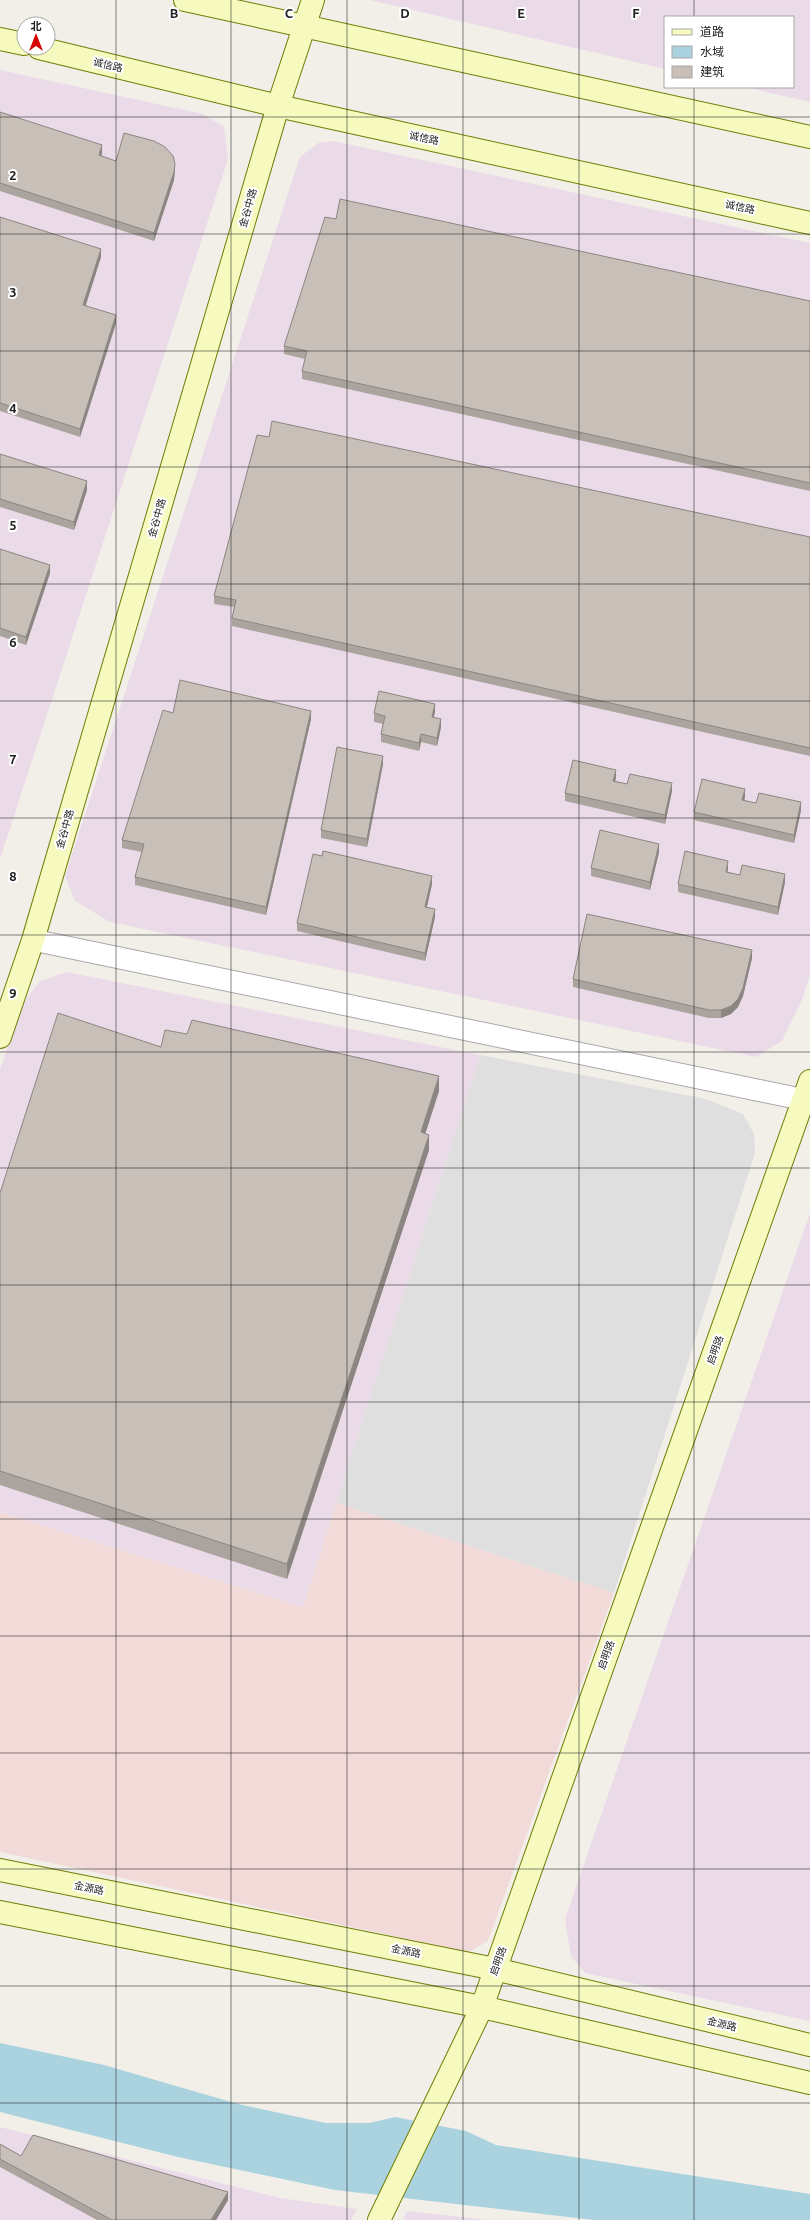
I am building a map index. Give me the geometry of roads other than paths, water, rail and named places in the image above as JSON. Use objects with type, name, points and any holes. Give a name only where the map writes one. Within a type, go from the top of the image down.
[{"type":"street","points":[[185,0],[810,137]]},
{"type":"street","name":"金谷中路","points":[[0,1037],[33,940],[278,106],[313,0]]},
{"type":"street","points":[[0,39],[16,42]]},
{"type":"street","name":"诚信路","points":[[56,52],[278,106],[810,223]]},
{"type":"street","points":[[33,940],[808,1094]]},
{"type":"street","name":"启明路","points":[[379,2220],[396,2188],[482,2007],[808,1094]]},
{"type":"street","name":"金源路","points":[[0,1870],[495,1969],[810,2045]]},
{"type":"street","points":[[0,1912],[482,2007],[810,2083]]},
{"type":"water","points":[[0,2043],[104,2065],[238,2104],[326,2123],[369,2123],[395,2117],[466,2131],[496,2145],[810,2194],[810,2220],[594,2220],[335,2190],[178,2157],[0,2112]]}]
